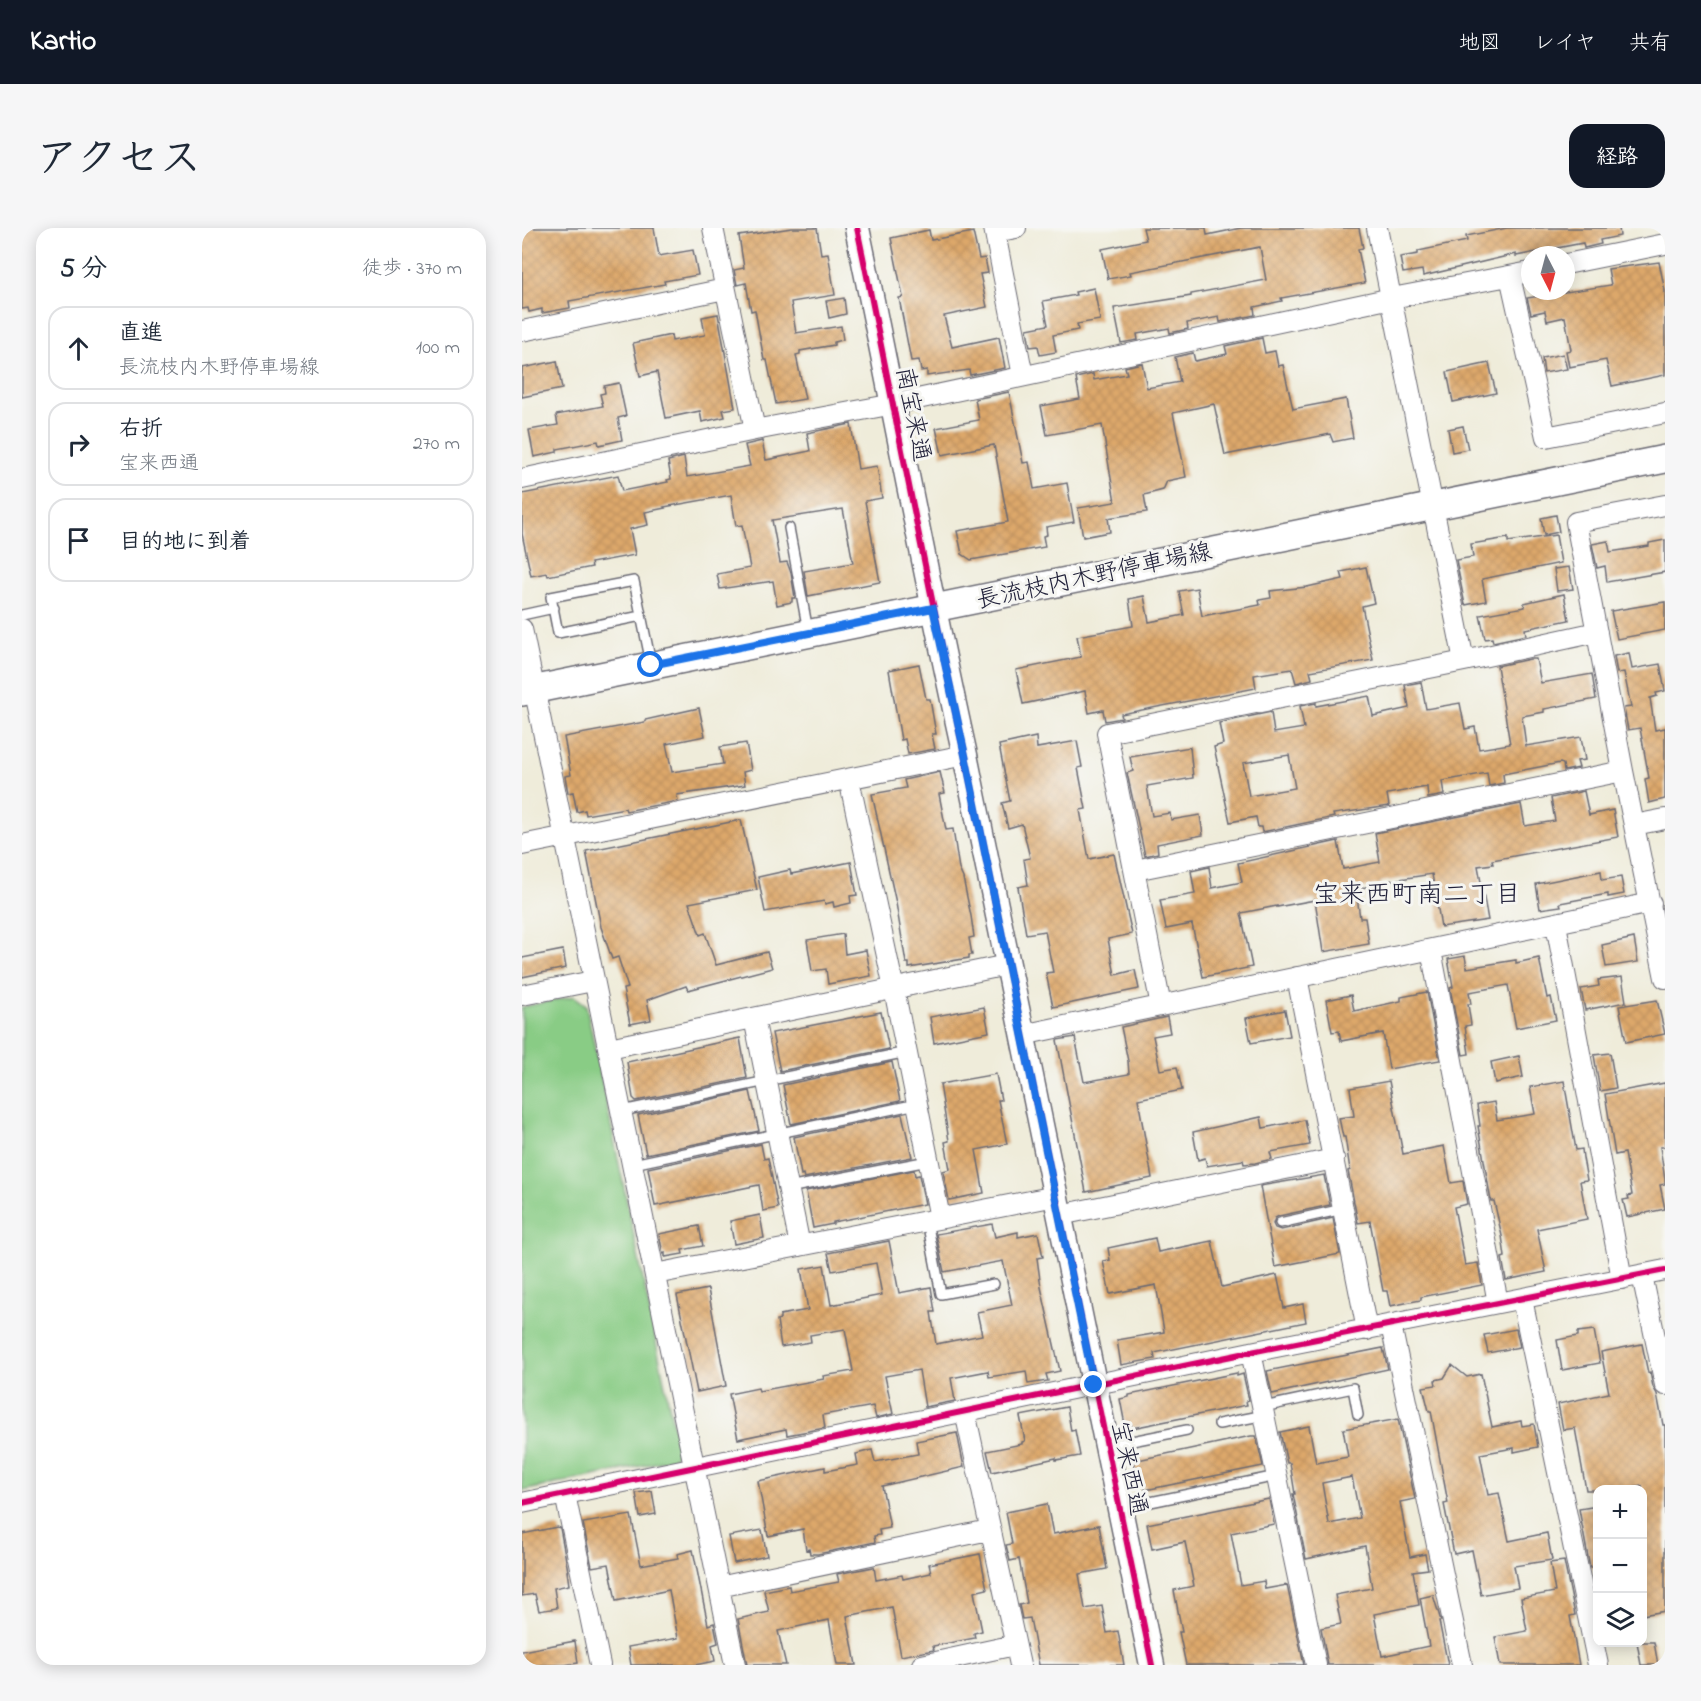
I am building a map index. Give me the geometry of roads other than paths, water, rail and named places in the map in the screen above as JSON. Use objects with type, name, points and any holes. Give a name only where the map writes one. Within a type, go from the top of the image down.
[{"type":"main road","name":"長流枝内木野停車場線","points":[[528,690],[1665,459]]},
{"type":"street","points":[[713,228],[755,430]]},
{"type":"street","name":"南宝来通","points":[[857,228],[933,608]]},
{"type":"street","points":[[1016,228],[995,230],[1023,376]]},
{"type":"street","points":[[1377,228],[1464,661]]},
{"type":"street","points":[[1575,262],[1665,244]]},
{"type":"street","points":[[522,478],[894,404],[1392,298],[1521,274]]},
{"type":"street","points":[[1510,276],[1546,437],[1665,413]]},
{"type":"street","points":[[522,331],[725,289]]},
{"type":"street","points":[[1665,505],[1576,522],[1665,978]]},
{"type":"street","name":"宝来西通","points":[[933,608],[1152,1665]]},
{"type":"street","points":[[522,629],[528,690],[565,837],[735,1665]]},
{"type":"street","points":[[1161,1006],[1107,733],[1597,632]]},
{"type":"street","points":[[522,846],[965,755]]},
{"type":"street","points":[[1134,870],[1623,771]]},
{"type":"street","points":[[849,779],[928,1161],[933,1220]]},
{"type":"street","points":[[1635,825],[1665,819]]},
{"type":"street","points":[[1022,1035],[1651,903]]},
{"type":"street","points":[[1556,924],[1622,1279]]},
{"type":"street","points":[[1431,950],[1498,1304]]},
{"type":"street","points":[[609,1048],[1008,965]]},
{"type":"street","points":[[1297,977],[1368,1330]]},
{"type":"street","points":[[522,995],[593,981]]},
{"type":"street","points":[[754,1018],[800,1246]]},
{"type":"street","points":[[655,1274],[933,1220],[1058,1205],[1334,1160]]},
{"type":"street","points":[[522,1503],[1251,1352],[1665,1270]]},
{"type":"street","points":[[1642,1275],[1665,1385]]},
{"type":"street","points":[[1522,1299],[1598,1665]]},
{"type":"street","points":[[1391,1325],[1462,1665]]},
{"type":"street","points":[[1251,1352],[1316,1665]]},
{"type":"street","points":[[964,1412],[1020,1665]]},
{"type":"street","points":[[565,1494],[600,1665]]},
{"type":"street","points":[[719,1587],[989,1530]]},
{"type":"street","points":[[922,1665],[1015,1645]]},
{"type":"lane","points":[[789,528],[809,633]]},
{"type":"lane","points":[[641,616],[558,633],[551,597],[634,581],[651,665]]},
{"type":"lane","points":[[522,615],[554,608]]},
{"type":"lane","points":[[622,1111],[907,1052]]},
{"type":"lane","points":[[633,1164],[917,1104]]},
{"type":"lane","points":[[788,1188],[928,1161]]},
{"type":"lane","points":[[1280,1223],[1343,1209]]},
{"type":"lane","points":[[933,1220],[941,1294],[994,1284]]},
{"type":"lane","points":[[1219,1424],[1353,1388],[1358,1414]]},
{"type":"lane","points":[[1107,1446],[1187,1430]]},
{"type":"lane","points":[[1120,1508],[1277,1476]]},
{"type":"district","name":"宝来西町南二丁目","points":[[1417,893]]}]
